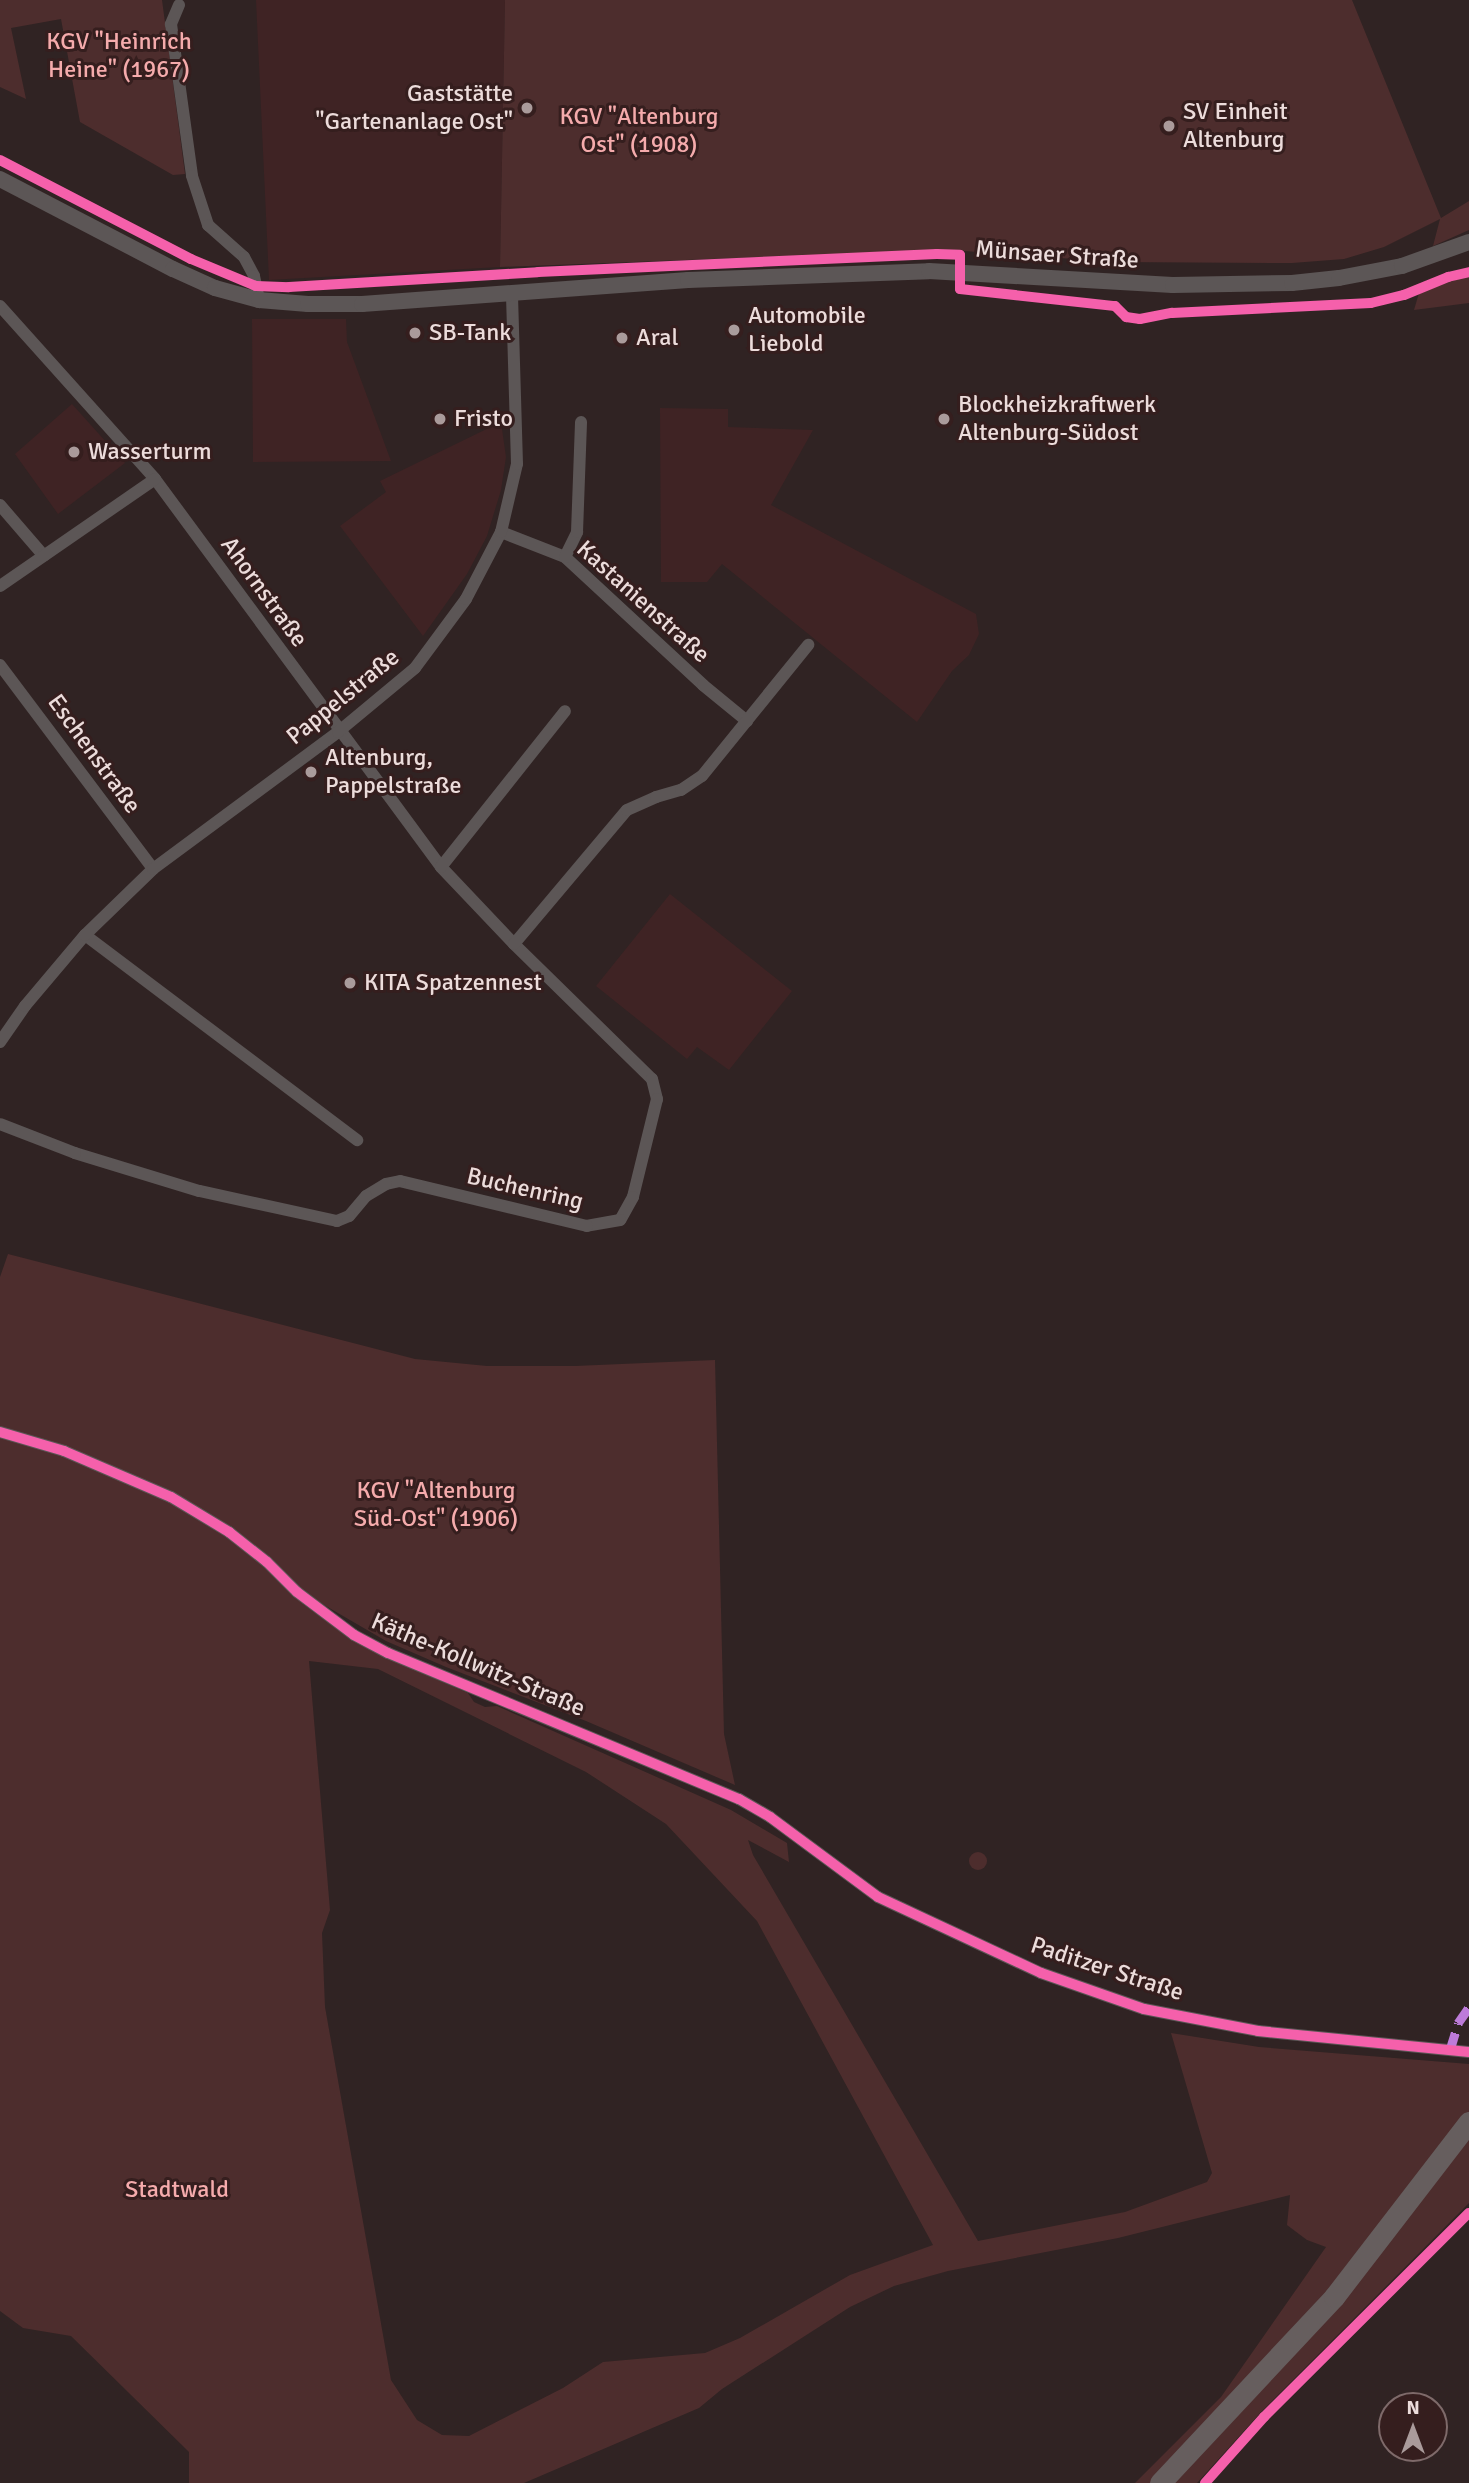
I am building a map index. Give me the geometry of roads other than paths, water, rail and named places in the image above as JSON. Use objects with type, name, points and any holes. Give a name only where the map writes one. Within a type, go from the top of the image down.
[{"type":"highway","points":[[1160,2483],[1334,2297],[1469,2122]]},
{"type":"street","points":[[179,5],[171,23],[192,176],[208,225],[244,257],[254,276],[260,300]]},
{"type":"street","name":"Münsaer Straße","points":[[0,179],[215,288],[260,300],[308,304],[362,304],[512,292],[929,271],[1173,285],[1292,282],[1339,278],[1402,266],[1469,242]]},
{"type":"street","name":"Pappelstraße","points":[[0,1042],[25,1006],[85,935],[153,869],[338,732],[415,668],[466,599],[500,532],[517,464],[512,292]]},
{"type":"street","name":"Ahornstraße","points":[[0,306],[155,479],[338,732]]},
{"type":"street","points":[[565,556],[577,532],[581,422]]},
{"type":"street","points":[[0,586],[155,479]]},
{"type":"street","points":[[0,505],[44,556]]},
{"type":"street","name":"Kastanienstraße","points":[[500,532],[565,556],[747,721]]},
{"type":"street","points":[[514,944],[627,810],[656,797],[681,790],[702,776],[808,645]]},
{"type":"street","name":"Eschenstraße","points":[[0,665],[153,869]]},
{"type":"street","points":[[441,867],[565,712]]},
{"type":"street","name":"Buchenring","points":[[0,1124],[75,1153],[199,1191],[337,1221],[349,1216],[366,1196],[386,1184],[400,1181],[587,1226],[620,1220],[633,1197],[653,1120],[657,1099],[652,1079],[514,944],[441,867],[338,732]]},
{"type":"street","points":[[85,935],[357,1140]]},
{"type":"street","name":"Käthe-Kollwitz-Straße","points":[[0,1432],[76,1456],[192,1508],[238,1539],[297,1592],[354,1635],[388,1653],[738,1799],[770,1817]]},
{"type":"street","name":"Paditzer Straße","points":[[770,1817],[878,1897],[915,1916],[1041,1973],[1144,2009],[1258,2031],[1469,2052]]},
{"type":"place","name":"Gaststätte \"Gartenanlage Ost\"","points":[[527,108]]},
{"type":"place","name":"SV Einheit Altenburg","points":[[1169,126]]},
{"type":"place","name":"Automobile Liebold","points":[[734,330]]},
{"type":"place","name":"SB-Tank","points":[[415,333]]},
{"type":"place","name":"Aral","points":[[622,338]]},
{"type":"place","name":"Fristo","points":[[440,419]]},
{"type":"place","name":"Blockheizkraftwerk Altenburg-Südost","points":[[944,419]]},
{"type":"place","name":"Wasserturm","points":[[74,452]]},
{"type":"place","name":"Altenburg, Pappelstraße","points":[[311,772]]},
{"type":"place","name":"KITA Spatzennest","points":[[350,983]]},
{"type":"park label","name":"KGV \"Heinrich Heine\" (1967)","points":[[119,56]]},
{"type":"park label","name":"KGV \"Altenburg Ost\" (1908)","points":[[639,131]]},
{"type":"park label","name":"KGV \"Altenburg Süd-Ost\" (1906)","points":[[436,1505]]},
{"type":"park label","name":"Stadtwald","points":[[177,2190]]}]
